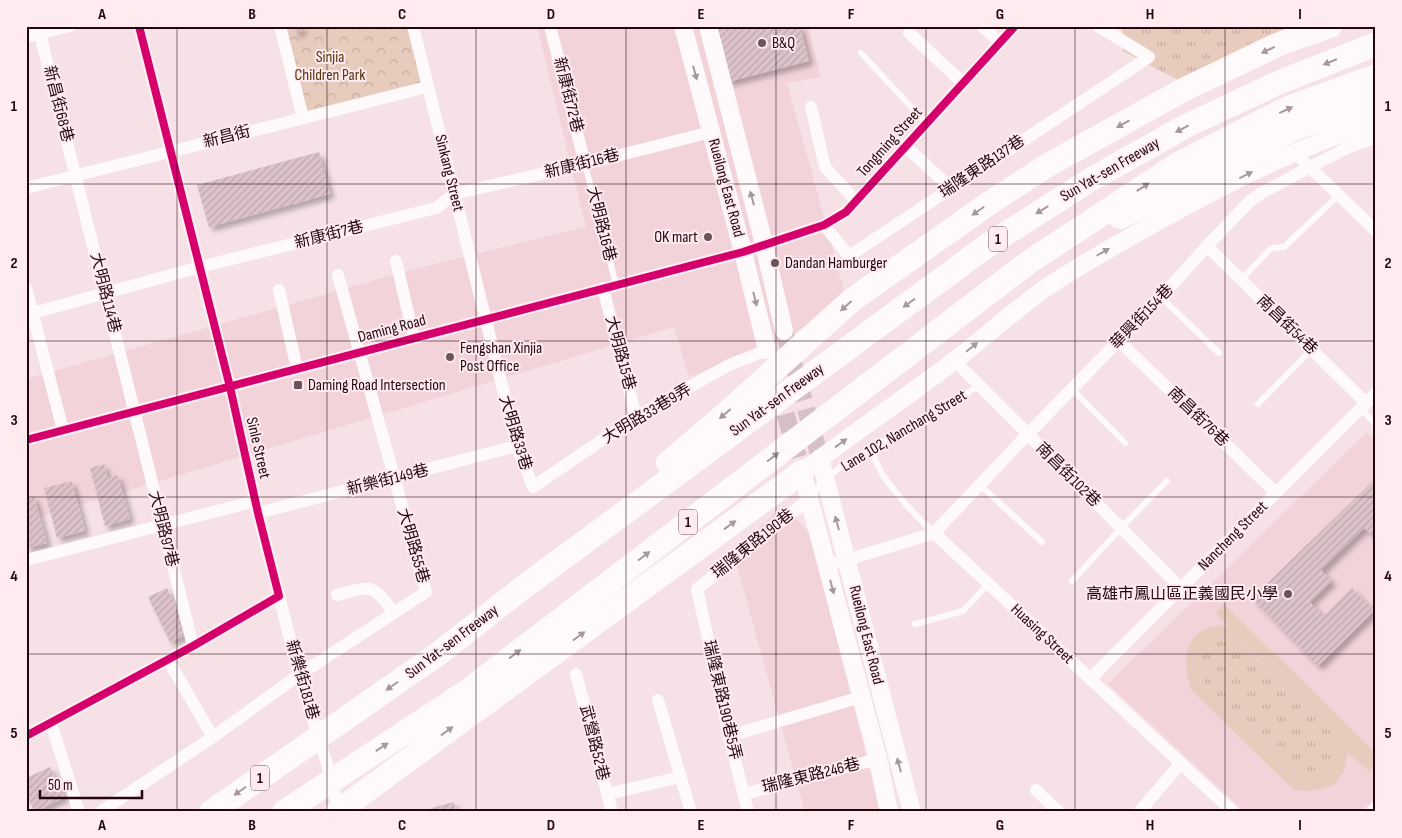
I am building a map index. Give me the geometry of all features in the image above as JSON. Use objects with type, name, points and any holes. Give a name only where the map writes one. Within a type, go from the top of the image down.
[{"type":"highway","points":[[529,583],[730,410],[852,300],[988,204],[1048,165],[1186,89],[1282,43],[1330,26]]},
{"type":"highway","name":"Sun Yat-sen Freeway","points":[[211,812],[438,654],[529,583],[988,245],[1082,184],[1186,126],[1280,82],[1376,44]]},
{"type":"highway","name":"Sun Yat-sen Freeway","points":[[284,812],[322,787],[334,769],[466,692],[1029,262],[1178,164],[1288,108],[1376,76]]},
{"type":"highway","points":[[1029,262],[1295,128],[1376,101]]},
{"type":"highway","points":[[338,812],[802,472]]},
{"type":"street","points":[[26,37],[70,26]]},
{"type":"street","name":"Sinle Street","points":[[139,26],[230,387],[279,596]]},
{"type":"street","points":[[280,26],[303,118]]},
{"type":"street","name":"Sinkang Street","points":[[412,26],[485,319]]},
{"type":"street","name":"新康街72巷","points":[[550,26],[585,164]]},
{"type":"street","name":"Rueilong East Road","points":[[683,26],[767,350]]},
{"type":"street","name":"Rueilong East Road","points":[[708,26],[784,331]]},
{"type":"street","points":[[982,26],[1000,42]]},
{"type":"street","name":"Tongming Street","points":[[764,245],[824,225],[846,212],[1015,26]]},
{"type":"street","name":"瑞隆東路137巷","points":[[824,225],[849,256],[1149,57],[1098,26]]},
{"type":"street","points":[[908,33],[963,83]]},
{"type":"street","name":"新昌街68巷","points":[[40,34],[76,175]]},
{"type":"street","name":"新昌街","points":[[26,188],[427,86]]},
{"type":"street","points":[[811,107],[825,167],[856,201]]},
{"type":"street","points":[[802,472],[954,361],[1041,292],[1071,271],[1195,200],[1295,153],[1354,128],[1376,122]]},
{"type":"street","name":"新康街16巷","points":[[454,194],[585,164],[710,132]]},
{"type":"street","name":"華興街154巷","points":[[934,533],[1027,434],[1160,298],[1250,201],[1310,167],[1376,137]]},
{"type":"street","points":[[906,146],[951,188]]},
{"type":"street","points":[[1295,153],[1376,230]]},
{"type":"street","name":"大明路114巷","points":[[76,175],[134,411]]},
{"type":"street","name":"新康街7巷","points":[[33,313],[200,267],[436,208],[454,194]]},
{"type":"street","name":"Daming Road","points":[[26,440],[764,245]]},
{"type":"street","name":"南昌街54巷","points":[[1207,246],[1312,350],[1368,402]]},
{"type":"street","points":[[396,261],[414,338]]},
{"type":"street","name":"大明路55巷","points":[[100,812],[213,737],[299,675],[426,592],[338,275]]},
{"type":"street","points":[[26,288],[63,430]]},
{"type":"street","name":"大明路15巷","points":[[603,288],[636,417]]},
{"type":"street","points":[[279,290],[297,369]]},
{"type":"street","name":"大明路33巷","points":[[485,319],[517,446],[532,487]]},
{"type":"street","name":"南昌街76巷","points":[[1119,341],[1276,493]]},
{"type":"street","name":"大明路33巷9弄","points":[[532,487],[636,417],[729,365],[767,350]]},
{"type":"street","name":"南昌街102巷","points":[[954,361],[1181,588]]},
{"type":"street","name":"Nancheng Street","points":[[1090,679],[1368,402]]},
{"type":"street","name":"大明路97巷","points":[[134,411],[193,646]]},
{"type":"street","name":"新樂街149巷","points":[[26,560],[162,525],[394,479],[517,446]]},
{"type":"street","name":"Rueilong East Road","points":[[820,458],[912,812]]},
{"type":"street","name":"Rueilong East Road","points":[[802,472],[878,759],[889,812]]},
{"type":"street","name":"瑞隆東路190巷","points":[[697,589],[809,499]]},
{"type":"street","points":[[826,565],[934,533]]},
{"type":"street","name":"Huasing Street","points":[[934,533],[1233,812]]},
{"type":"street","points":[[337,595],[364,588],[376,591],[394,613]]},
{"type":"street","name":"瑞隆東路190巷5弄","points":[[697,589],[729,736],[748,812]]},
{"type":"street","points":[[26,736],[168,660],[279,596]]},
{"type":"street","name":"新樂街181巷","points":[[279,596],[299,675],[334,769],[338,812]]},
{"type":"street","points":[[168,660],[213,737]]},
{"type":"street","name":"武營路52巷","points":[[576,674],[612,812]]},
{"type":"street","points":[[729,736],[861,697]]},
{"type":"street","points":[[658,700],[691,812]]},
{"type":"street","points":[[51,723],[79,812]]},
{"type":"street","name":"瑞隆東路246巷","points":[[744,794],[878,759]]},
{"type":"street","points":[[1139,812],[1182,763]]},
{"type":"street","points":[[607,794],[681,777]]},
{"type":"street","points":[[1036,790],[1060,812]]},
{"type":"street","points":[[1372,812],[1376,808]]},
{"type":"lane","points":[[862,53],[926,123]]},
{"type":"lane","name":"大明路16巷","points":[[585,164],[616,285]]},
{"type":"lane","points":[[1241,280],[1268,251],[1272,248],[1284,247],[1339,195]]},
{"type":"lane","points":[[1160,298],[1219,353]]},
{"type":"lane","points":[[1258,404],[1312,350]]},
{"type":"lane","name":"Lane 102, Nanchang Street","points":[[809,499],[825,480],[844,464],[979,386]]},
{"type":"lane","points":[[1072,389],[1125,444]]},
{"type":"lane","points":[[1368,402],[1376,425]]},
{"type":"lane","points":[[871,449],[882,472],[897,494],[909,509],[934,533]]},
{"type":"lane","points":[[1072,581],[1166,481]]},
{"type":"lane","points":[[980,485],[1042,542]]},
{"type":"lane","points":[[915,624],[963,611],[988,584]]},
{"type":"shaded area","points":[[537,26],[808,26],[821,77],[787,83],[846,297],[797,332],[689,377],[674,327],[26,521],[26,379],[418,268],[586,227]]},
{"type":"shaded area","name":"高雄市鳳山區正義國民小學","points":[[1367,432],[1376,441],[1376,797],[1361,812],[1245,812],[1108,684]]},
{"type":"shaded area","points":[[783,506],[810,533],[880,812],[805,812],[733,551]]},
{"type":"green space","name":"Sinjia Children Park","points":[[278,26],[408,26],[424,83],[301,114]]},
{"type":"green space","points":[[1122,26],[1292,26],[1256,41],[1178,80],[1123,51]]},
{"type":"green space","points":[[1224,604],[1376,753],[1376,764],[1369,771],[1348,753],[1344,771],[1334,785],[1311,791],[1294,790],[1191,690],[1186,662],[1187,652],[1195,636],[1202,630],[1218,626],[1228,626],[1216,613]],"holes":[[[1225,637],[1237,639],[1333,732],[1336,756],[1328,765],[1315,770],[1298,772],[1205,686],[1200,664],[1202,651],[1214,641]]]},
{"type":"green space","points":[[1225,637],[1236,639],[1333,732],[1336,756],[1328,765],[1315,770],[1298,772],[1205,686],[1200,664],[1202,651],[1213,641]]},
{"type":"building","points":[[293,26],[301,26],[302,31],[295,33]]},
{"type":"building","name":"B&Q","points":[[714,26],[800,26],[809,61],[728,82]]},
{"type":"building","points":[[319,152],[330,194],[209,227],[197,185]]},
{"type":"building","points":[[104,464],[108,478],[118,475],[130,519],[105,526],[90,468]]},
{"type":"building","points":[[1376,478],[1376,531],[1371,535],[1364,528],[1321,570],[1332,581],[1310,602],[1324,616],[1352,588],[1374,611],[1318,666],[1252,598]]},
{"type":"building","points":[[72,481],[85,531],[57,538],[44,488]]},
{"type":"building","points":[[34,496],[47,543],[26,548],[26,498]]},
{"type":"building","points":[[167,588],[189,634],[170,642],[148,597]]},
{"type":"building","points":[[50,767],[65,797],[35,812],[26,794],[26,778]]},
{"type":"building","points":[[454,802],[456,812],[432,812],[431,808]]},
{"type":"tunnel","points":[[784,331],[820,458]]},
{"type":"tunnel","points":[[778,388],[802,472]]},
{"type":"cycle path","points":[[26,736],[193,646],[279,596],[230,387],[139,26]]},
{"type":"cycle path","points":[[26,440],[743,252],[824,225],[846,212],[1015,26]]},
{"type":"place","name":"B&Q","points":[[762,43]]},
{"type":"place","name":"OK mart","points":[[708,237]]},
{"type":"place","name":"Dandan Hamburger","points":[[775,263]]},
{"type":"place","name":"Fengshan Xinjia Post Office","points":[[450,357]]},
{"type":"place","name":"Daming Road Intersection","points":[[298,385]]},
{"type":"place","name":"高雄市鳳山區正義國民小學","points":[[1288,594]]}]
